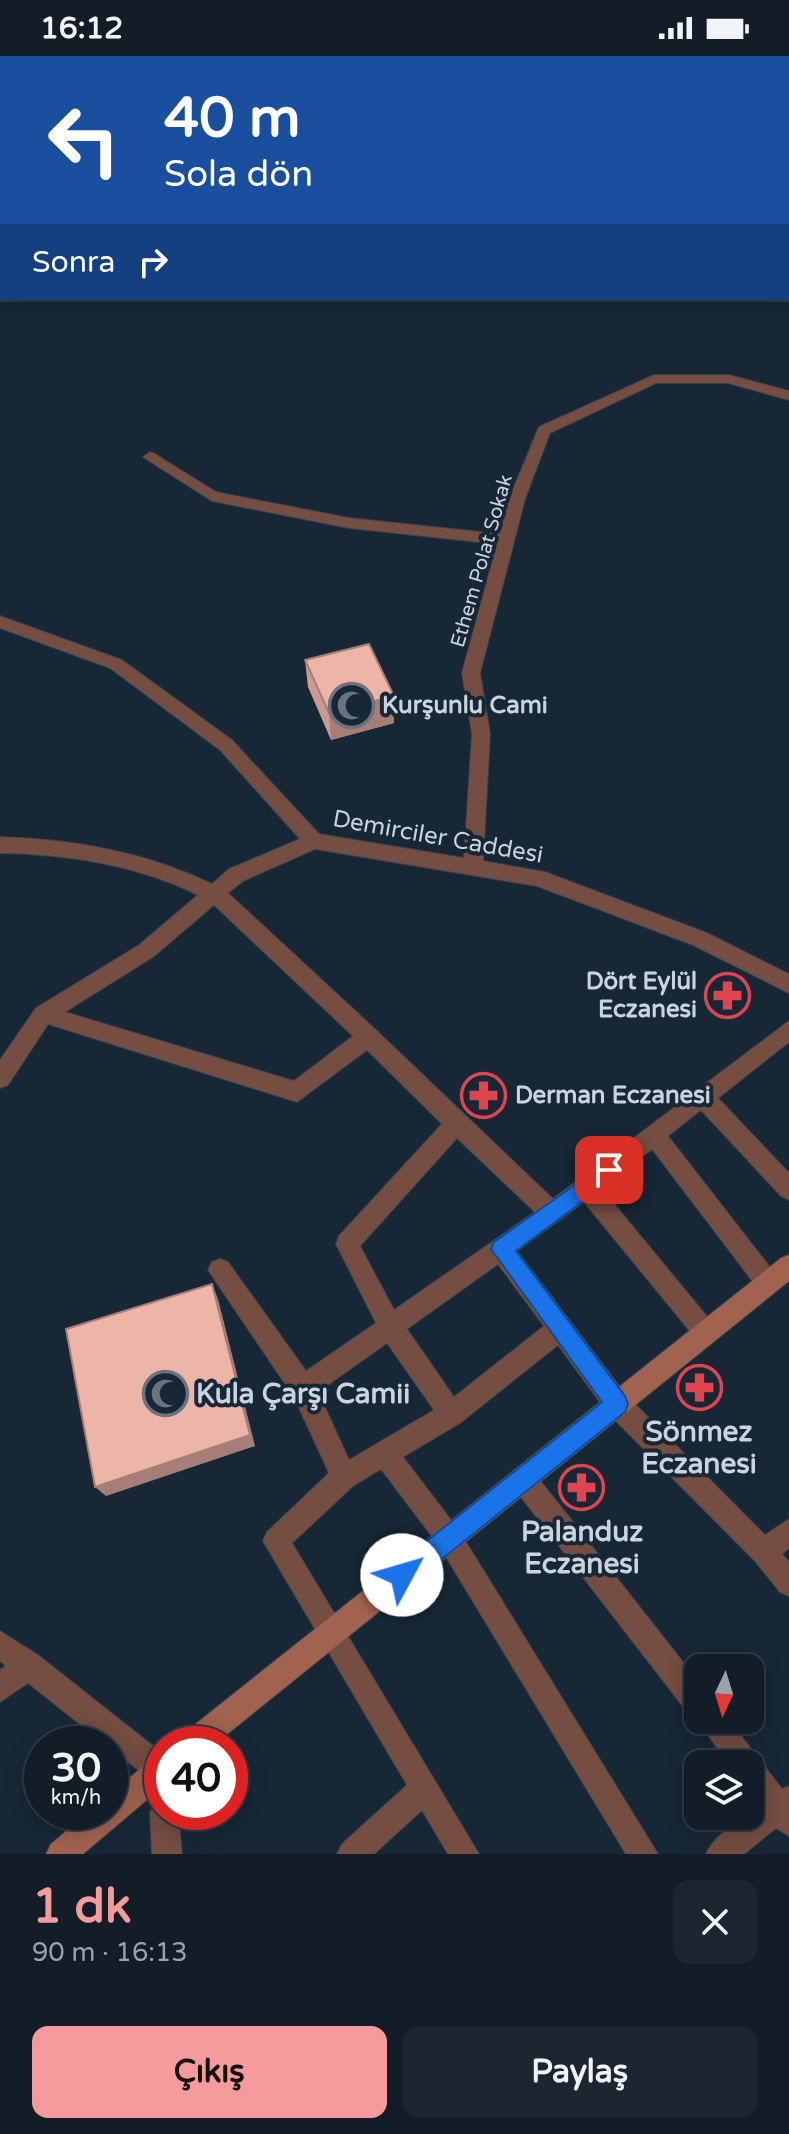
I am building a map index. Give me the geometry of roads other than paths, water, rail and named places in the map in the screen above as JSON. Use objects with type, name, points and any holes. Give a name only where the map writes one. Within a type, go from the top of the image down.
[{"type":"street","name":"Ethem Polat Sokak","points":[[473,867],[481,734],[471,673],[517,499],[544,430],[654,379],[729,379],[789,396]]},
{"type":"street","points":[[150,457],[212,496],[349,523],[506,540]]},
{"type":"street","points":[[0,622],[116,664],[226,745],[314,841]]},
{"type":"street","name":"Demirciler Caddesi","points":[[0,1078],[43,1014],[146,951],[236,875],[314,841],[538,878],[700,939],[789,984]]},
{"type":"street","points":[[0,845],[29,845],[97,856],[170,875],[214,894],[369,1036],[455,1125],[552,1213]]},
{"type":"street","points":[[43,1014],[297,1092],[369,1036]]},
{"type":"street","points":[[303,1388],[587,1188],[789,1030]]},
{"type":"street","points":[[703,1097],[789,1189]]},
{"type":"street","points":[[451,1414],[390,1326],[347,1244],[455,1125]]},
{"type":"street","points":[[654,1135],[768,1283]]},
{"type":"street","points":[[587,1188],[706,1333]]},
{"type":"street","points":[[501,1249],[617,1404],[764,1552],[789,1583]]},
{"type":"street","points":[[215,1726],[789,1266]]},
{"type":"street","points":[[220,1270],[303,1388],[344,1477]]},
{"type":"street","points":[[464,1854],[276,1541],[344,1477],[451,1414],[561,1328]]},
{"type":"street","points":[[385,1454],[449,1538],[643,1854]]},
{"type":"street","points":[[523,1479],[684,1685]]},
{"type":"street","points":[[764,1552],[789,1532]]},
{"type":"street","points":[[0,1644],[144,1761]]},
{"type":"street","points":[[0,1688],[28,1665]]},
{"type":"street","points":[[723,1734],[735,1750]]},
{"type":"street","points":[[721,1854],[786,1810],[764,1785]]},
{"type":"street","points":[[352,1854],[425,1788]]},
{"type":"street","points":[[61,1854],[144,1790]]},
{"type":"street","points":[[165,1830],[167,1854]]},
{"type":"place","name":"Kurşunlu Cami","points":[[351,705]]},
{"type":"place","name":"Dört Eylül Eczanesi","points":[[728,995]]},
{"type":"place","name":"Derman Eczanesi","points":[[484,1095]]},
{"type":"place","name":"Sönmez Eczanesi","points":[[699,1387]]},
{"type":"place","name":"Kula Çarşı Camii","points":[[165,1394]]},
{"type":"place","name":"Palanduz Eczanesi","points":[[582,1488]]}]
